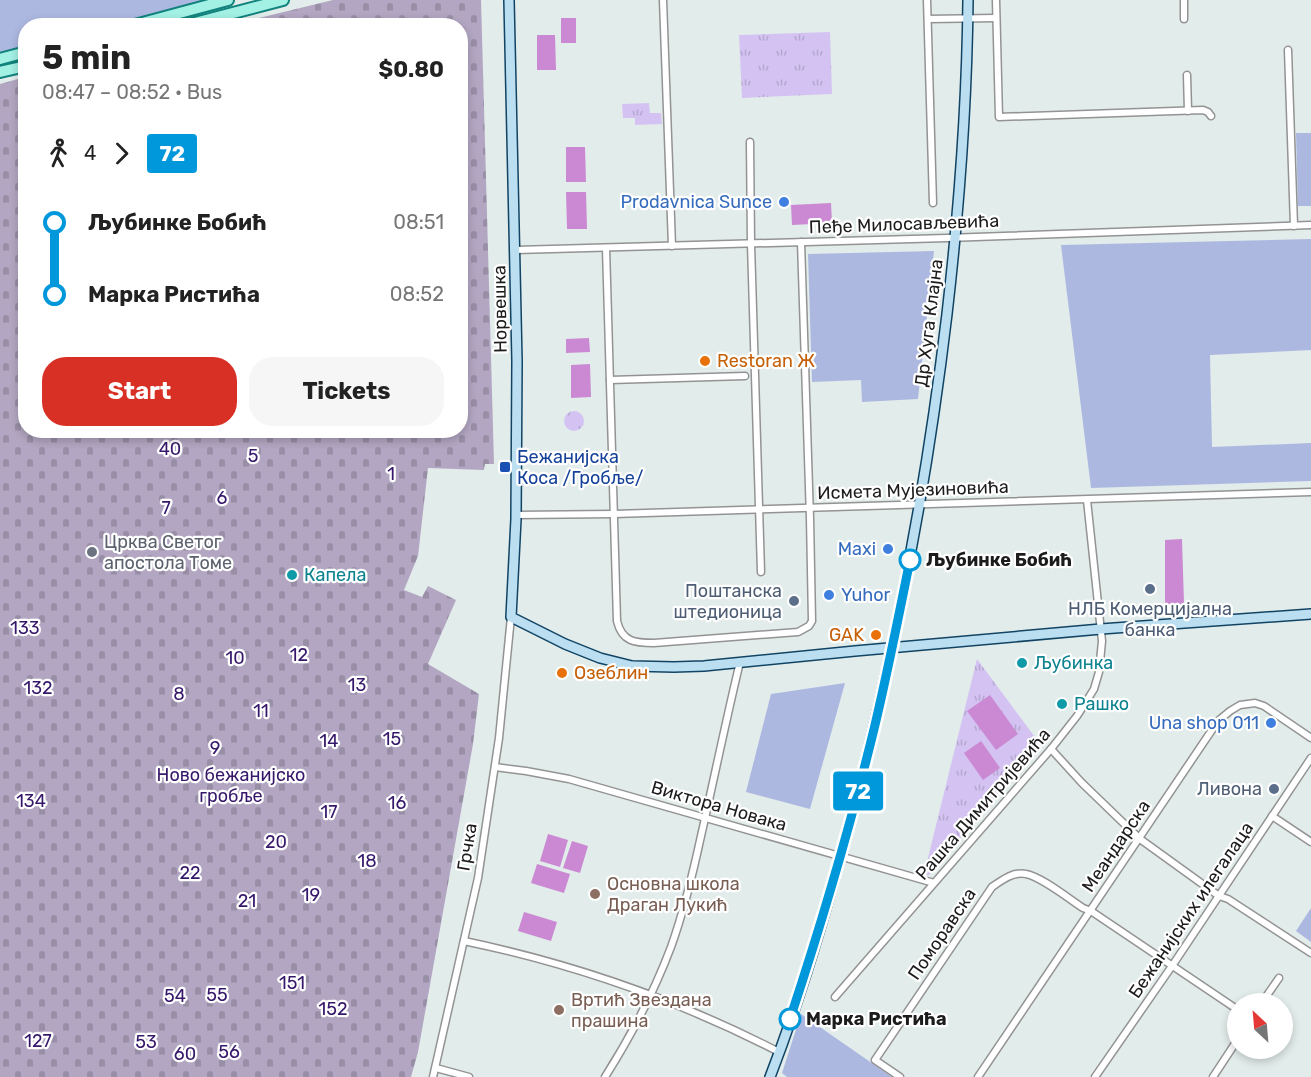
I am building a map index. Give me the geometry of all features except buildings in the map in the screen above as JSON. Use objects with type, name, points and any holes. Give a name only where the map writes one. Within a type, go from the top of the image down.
[{"type":"main road","points":[[180,18],[228,0]]},
{"type":"main road","points":[[214,18],[283,0]]},
{"type":"main road","name":"Норвешка","points":[[509,0],[518,361],[512,617]]},
{"type":"main road","name":"Др Хуга Клајна","points":[[770,1077],[816,940],[841,856],[893,647],[920,505],[956,238],[963,142],[968,0]]},
{"type":"main road","points":[[0,59],[18,54]]},
{"type":"main road","points":[[0,72],[18,68]]},
{"type":"main road","points":[[512,617],[584,652],[618,663],[674,667],[1101,629],[1311,614]]},
{"type":"street","points":[[663,0],[672,246]]},
{"type":"street","points":[[927,0],[933,203]]},
{"type":"street","points":[[996,0],[999,117],[1203,110],[1211,116]]},
{"type":"street","points":[[1184,0],[1184,19]]},
{"type":"street","points":[[928,19],[996,18]]},
{"type":"street","points":[[1288,50],[1294,226]]},
{"type":"street","points":[[1187,75],[1188,111]]},
{"type":"street","points":[[750,142],[761,573]]},
{"type":"street","name":"Пеђе Милосављевића","points":[[516,250],[956,238],[1311,225]]},
{"type":"street","points":[[606,248],[619,627],[624,635],[633,641],[663,643],[798,632],[809,626],[812,621],[801,242]]},
{"type":"street","points":[[610,380],[745,376]]},
{"type":"street","name":"Исмета Мујезиновића","points":[[516,515],[614,514],[1311,492]]},
{"type":"street","name":"Рашка Димитријевића","points":[[835,997],[1051,749],[1077,716],[1094,689],[1102,654],[1087,500]]},
{"type":"street","name":"Грчка","points":[[433,1077],[478,878],[495,767],[512,617]]},
{"type":"street","points":[[605,1077],[651,994],[676,932],[691,882],[740,662]]},
{"type":"street","name":"Меандарска","points":[[978,1077],[1213,728],[1230,711],[1240,705],[1255,703],[1264,706],[1311,738]]},
{"type":"street","points":[[1051,749],[1082,783],[1140,839],[1219,896],[1228,899],[1311,953]]},
{"type":"street","name":"Бежанијских илегалаца","points":[[1095,1077],[1311,758]]},
{"type":"street","name":"Виктора Новака","points":[[495,767],[569,779],[934,883]]},
{"type":"street","points":[[1272,816],[1311,842]]},
{"type":"street","name":"Поморавска","points":[[900,1077],[875,1060],[992,887],[1015,874],[1025,873],[1035,877],[1091,911],[1227,1003]]},
{"type":"street","points":[[464,941],[564,966],[651,994],[740,1032],[779,1052]]},
{"type":"street","points":[[1269,993],[1279,978]]},
{"type":"street","points":[[1213,1077],[1227,1056]]},
{"type":"street","points":[[436,1068],[469,1077]]},
{"type":"shaded area","points":[[0,0],[206,0],[137,18],[18,18],[18,50],[0,55]]},
{"type":"shaded area","points":[[561,18],[576,18],[576,43],[561,43]]},
{"type":"shaded area","points":[[537,35],[555,35],[556,70],[537,70]]},
{"type":"shaded area","points":[[1296,133],[1311,133],[1311,206],[1298,206]]},
{"type":"shaded area","points":[[566,147],[585,147],[586,182],[566,182]]},
{"type":"shaded area","points":[[566,192],[586,192],[587,229],[567,229]]},
{"type":"shaded area","points":[[831,203],[832,223],[792,225],[791,205]]},
{"type":"shaded area","points":[[1311,239],[1311,350],[1210,355],[1212,447],[1311,443],[1311,481],[1091,488],[1061,245]]},
{"type":"shaded area","points":[[934,251],[918,399],[862,402],[861,380],[812,382],[808,254]]},
{"type":"shaded area","points":[[589,338],[590,352],[566,353],[566,339]]},
{"type":"shaded area","points":[[590,364],[591,397],[571,398],[571,365]]},
{"type":"shaded area","points":[[1182,539],[1184,604],[1165,604],[1165,540]]},
{"type":"shaded area","points":[[845,683],[810,809],[746,792],[771,694]]},
{"type":"shaded area","points":[[990,695],[1018,734],[996,750],[967,711]]},
{"type":"shaded area","points":[[981,741],[1000,768],[983,780],[964,753]]},
{"type":"shaded area","points":[[548,834],[568,840],[560,867],[540,861]]},
{"type":"shaded area","points":[[572,841],[588,846],[580,873],[563,868]]},
{"type":"shaded area","points":[[537,864],[570,874],[564,893],[531,883]]},
{"type":"shaded area","points":[[1311,908],[1311,942],[1296,931]]},
{"type":"shaded area","points":[[524,912],[557,922],[551,941],[518,931]]},
{"type":"shaded area","points":[[801,1014],[892,1077],[787,1077],[782,1073]]},
{"type":"green space","name":"Ново бежанијско гробље","points":[[333,0],[481,0],[494,464],[485,464],[484,470],[428,468],[418,556],[404,590],[422,597],[428,586],[456,600],[428,664],[479,694],[473,744],[418,1052],[411,1077],[0,1077],[0,84],[18,79],[18,438],[468,438],[468,18],[260,18]]},
{"type":"green space","points":[[830,32],[832,94],[742,98],[739,35]]},
{"type":"green space","points":[[649,103],[650,113],[661,113],[662,124],[635,125],[635,118],[623,118],[622,104]]},
{"type":"green space","points":[[574,411],[581,414],[584,421],[581,428],[574,431],[567,428],[564,421],[567,414]]},
{"type":"green space","points":[[977,659],[1040,744],[929,875],[924,874]]},
{"type":"bus line","name":"72","points":[[790,1019],[837,870],[855,804],[895,636],[910,560]]},
{"type":"place","name":"Prodavnica Sunce","points":[[784,202]]},
{"type":"place","name":"Restoran Ж","points":[[705,361]]},
{"type":"place","name":"Бежанијска Коса /Гробље/","points":[[505,467]]},
{"type":"place","name":"Maxi","points":[[888,549]]},
{"type":"place","name":"Црква Светог апостола Томе","points":[[92,552]]},
{"type":"place","name":"Љубинке Бобић","points":[[910,560]]},
{"type":"place","name":"Капела","points":[[292,575]]},
{"type":"place","name":"НЛБ Комерцијална банка","points":[[1150,589]]},
{"type":"place","name":"Yuhor","points":[[829,595]]},
{"type":"place","name":"Поштанска штедионица","points":[[794,601]]},
{"type":"place","name":"GAK","points":[[876,635]]},
{"type":"place","name":"Љубинка","points":[[1022,663]]},
{"type":"place","name":"Озеблин","points":[[562,673]]},
{"type":"place","name":"Рашко","points":[[1062,704]]},
{"type":"place","name":"Una shop 011","points":[[1271,723]]},
{"type":"place","name":"Ливона","points":[[1274,789]]},
{"type":"place","name":"Основна школа Драган Лукић","points":[[595,894]]},
{"type":"place","name":"Вртић Звездана прашина","points":[[559,1010]]},
{"type":"place","name":"Марка Ристића","points":[[790,1019]]},
{"type":"park label","name":"40","points":[[170,449]]},
{"type":"park label","name":"5","points":[[253,456]]},
{"type":"park label","name":"1","points":[[391,474]]},
{"type":"park label","name":"6","points":[[222,498]]},
{"type":"park label","name":"7","points":[[166,508]]},
{"type":"park label","name":"133","points":[[25,628]]},
{"type":"park label","name":"12","points":[[299,655]]},
{"type":"park label","name":"10","points":[[235,658]]},
{"type":"park label","name":"13","points":[[357,685]]},
{"type":"park label","name":"132","points":[[38,688]]},
{"type":"park label","name":"8","points":[[179,694]]},
{"type":"park label","name":"11","points":[[261,711]]},
{"type":"park label","name":"15","points":[[392,739]]},
{"type":"park label","name":"14","points":[[329,741]]},
{"type":"park label","name":"9","points":[[215,748]]},
{"type":"park label","name":"134","points":[[31,801]]},
{"type":"park label","name":"16","points":[[397,803]]},
{"type":"park label","name":"17","points":[[329,812]]},
{"type":"park label","name":"20","points":[[276,842]]},
{"type":"park label","name":"18","points":[[367,861]]},
{"type":"park label","name":"22","points":[[190,873]]},
{"type":"park label","name":"19","points":[[311,895]]},
{"type":"park label","name":"21","points":[[247,901]]},
{"type":"park label","name":"151","points":[[292,983]]},
{"type":"park label","name":"55","points":[[217,995]]},
{"type":"park label","name":"54","points":[[175,996]]},
{"type":"park label","name":"152","points":[[333,1009]]},
{"type":"park label","name":"127","points":[[38,1041]]},
{"type":"park label","name":"53","points":[[146,1042]]},
{"type":"park label","name":"56","points":[[229,1052]]},
{"type":"park label","name":"60","points":[[185,1054]]}]
